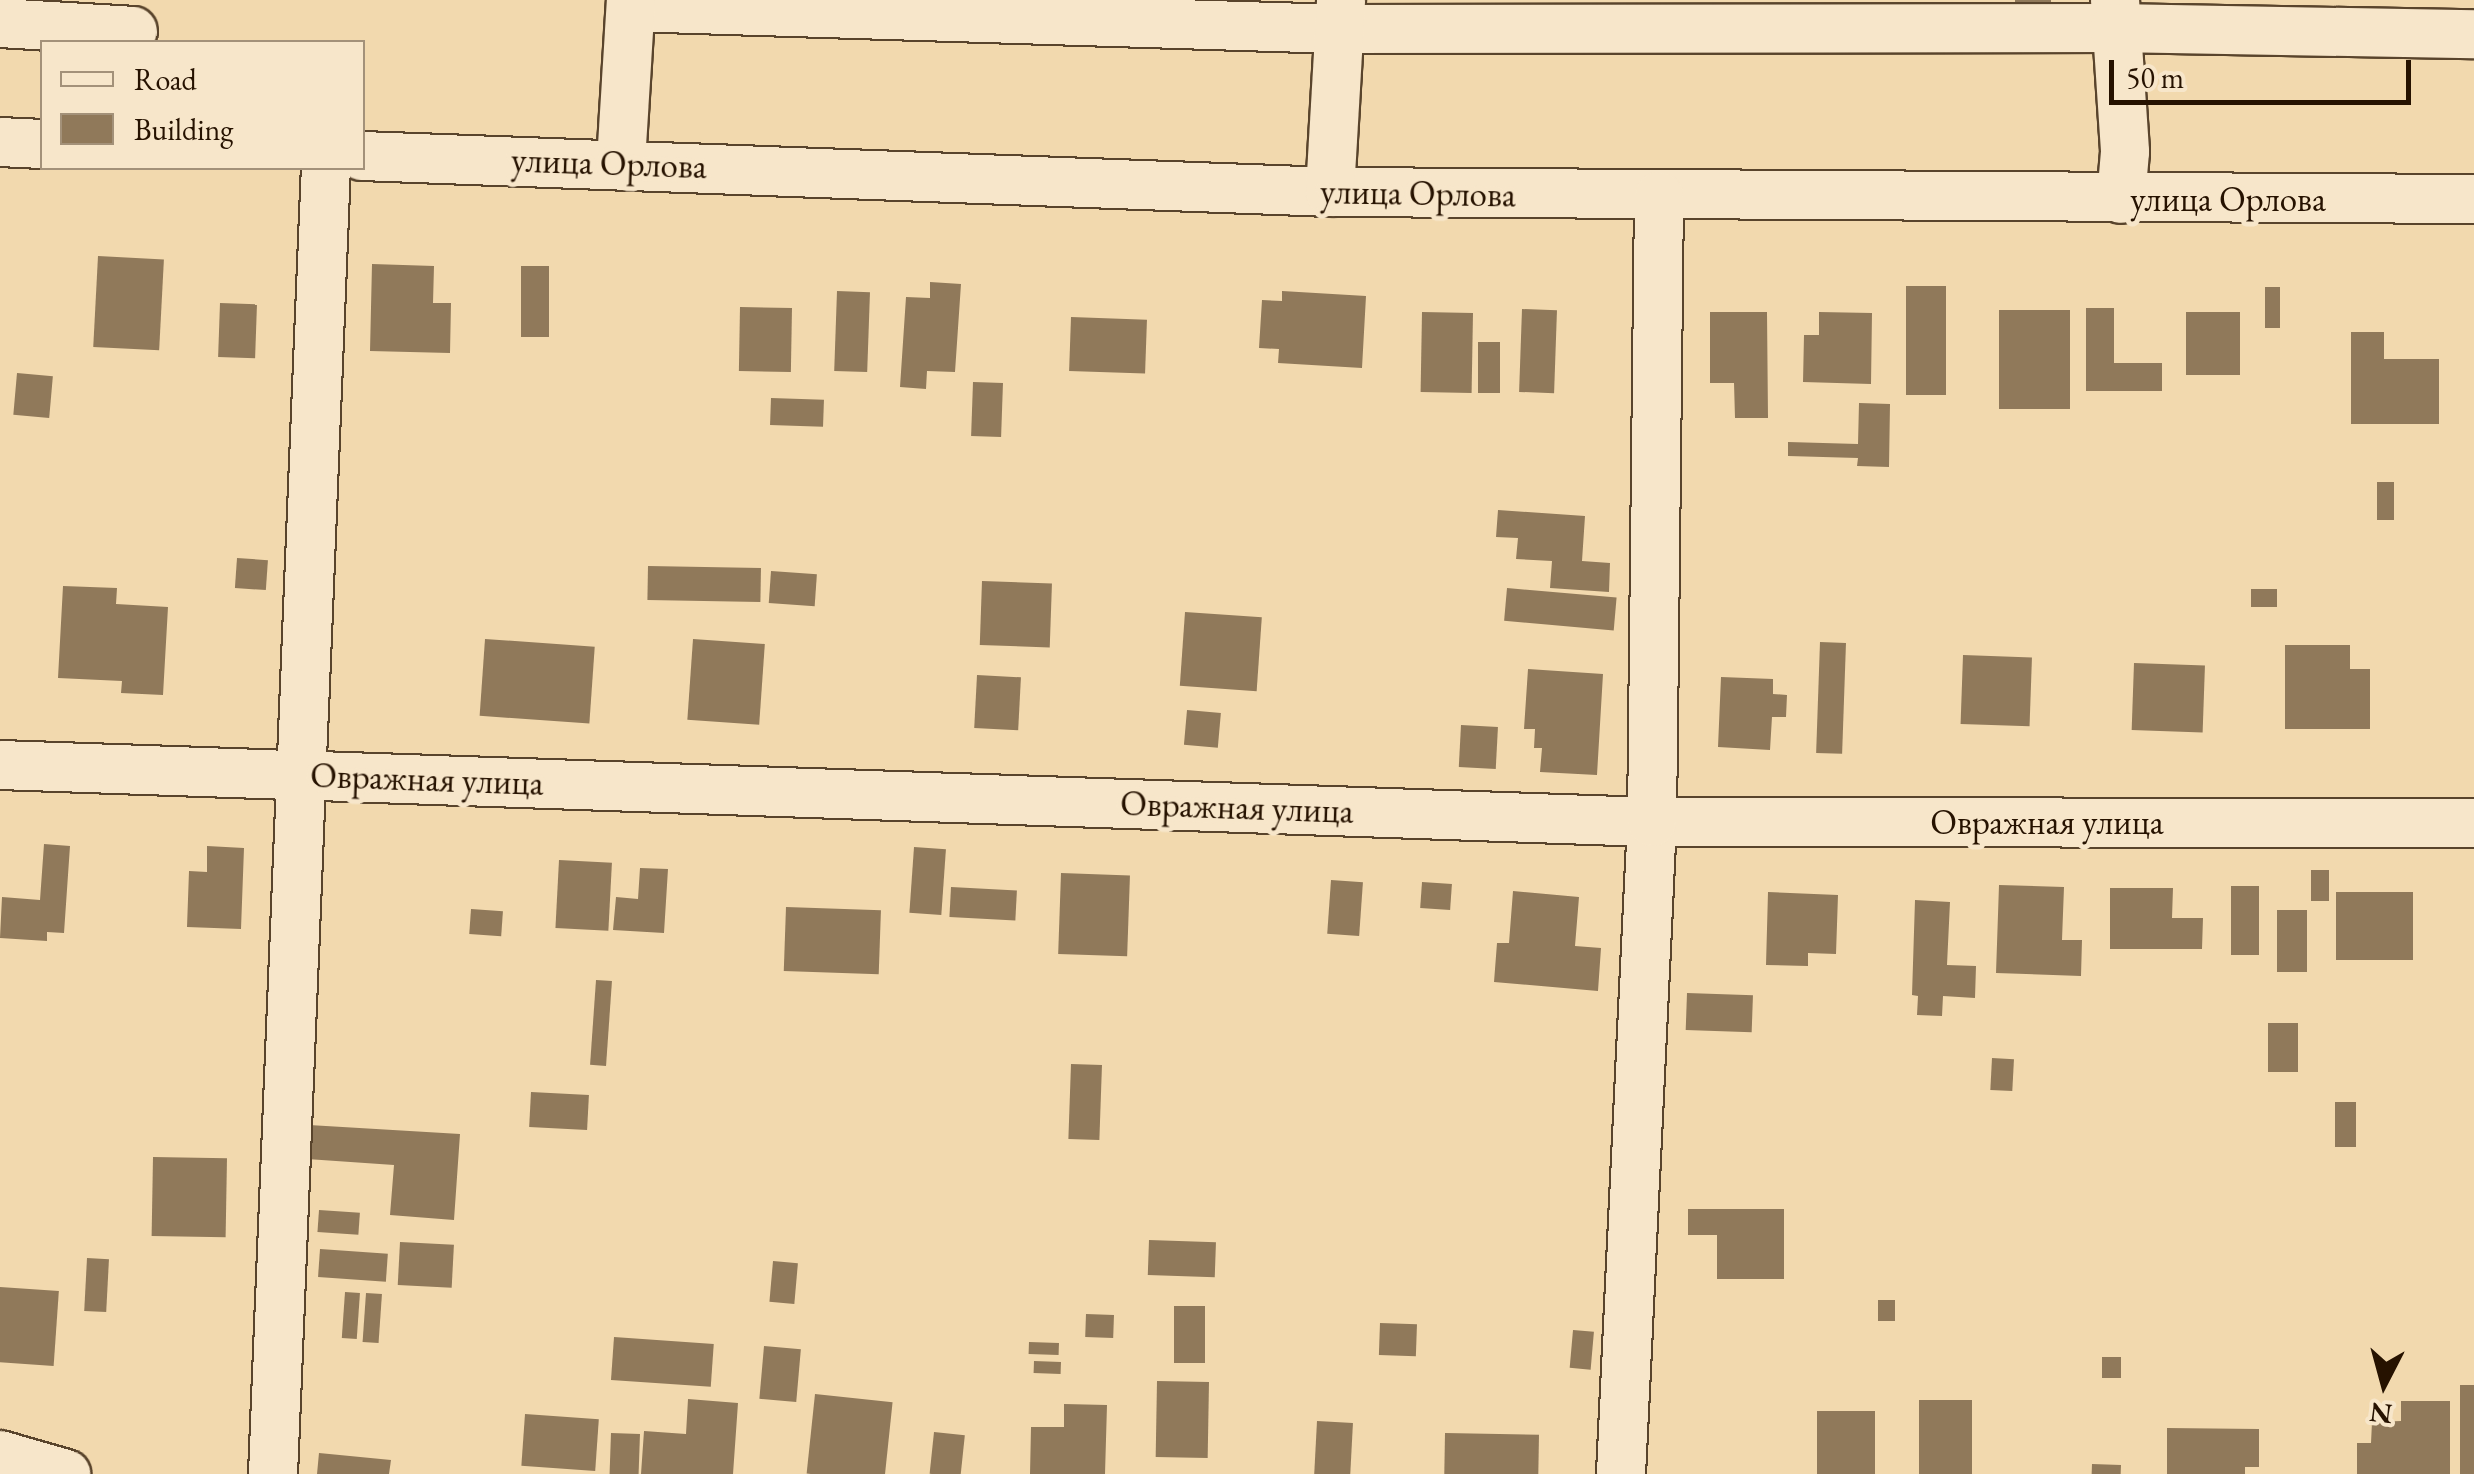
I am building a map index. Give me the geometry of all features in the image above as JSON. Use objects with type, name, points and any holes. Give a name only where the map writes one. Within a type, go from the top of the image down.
[{"type":"street","points":[[621,162],[631,3],[1340,15],[2114,14],[2474,34]]},
{"type":"street","points":[[2114,14],[2125,152],[2121,200]]},
{"type":"street","points":[[1330,192],[1340,15]]},
{"type":"street","points":[[0,23],[134,31]]},
{"type":"street","points":[[0,142],[40,144]]},
{"type":"street","name":"улица Орлова","points":[[365,156],[621,162],[1330,192],[2474,200]]},
{"type":"street","points":[[273,1474],[326,170]]},
{"type":"street","points":[[1620,1474],[1652,822],[1659,196]]},
{"type":"street","name":"Овражная улица","points":[[0,765],[1652,822],[2474,823]]},
{"type":"street","points":[[0,1455],[66,1474]]},
{"type":"building","points":[[2015,0],[2051,0],[2051,6],[2015,5]]},
{"type":"building","points":[[98,256],[164,259],[159,350],[93,347]]},
{"type":"building","points":[[372,264],[434,266],[433,303],[451,303],[450,353],[370,351]]},
{"type":"building","points":[[521,266],[549,266],[549,337],[521,337]]},
{"type":"building","points":[[930,282],[961,284],[955,372],[927,371],[926,389],[900,387],[906,297],[930,298]]},
{"type":"building","points":[[1906,286],[1946,286],[1946,395],[1906,395]]},
{"type":"building","points":[[2265,287],[2280,287],[2280,328],[2265,328]]},
{"type":"building","points":[[837,291],[870,292],[867,372],[834,371]]},
{"type":"building","points":[[1282,291],[1366,296],[1362,368],[1278,363],[1279,349],[1259,348],[1262,300],[1282,301]]},
{"type":"building","points":[[220,303],[257,304],[255,358],[218,357]]},
{"type":"building","points":[[740,307],[792,308],[791,372],[739,371]]},
{"type":"building","points":[[2086,308],[2114,308],[2114,363],[2162,363],[2162,391],[2086,391]]},
{"type":"building","points":[[1522,309],[1557,310],[1554,393],[1519,392]]},
{"type":"building","points":[[1999,310],[2070,310],[2070,409],[1999,409]]},
{"type":"building","points":[[1422,312],[1473,313],[1472,393],[1421,392]]},
{"type":"building","points":[[1710,312],[1767,312],[1768,418],[1735,418],[1734,383],[1710,383]]},
{"type":"building","points":[[1819,312],[1872,313],[1871,384],[1803,382],[1804,335],[1819,335]]},
{"type":"building","points":[[2186,312],[2240,312],[2240,375],[2186,375]]},
{"type":"building","points":[[1071,317],[1147,320],[1145,374],[1069,371]]},
{"type":"building","points":[[2351,332],[2384,332],[2384,359],[2439,359],[2439,424],[2351,424]]},
{"type":"building","points":[[1478,342],[1500,342],[1500,393],[1478,393]]},
{"type":"building","points":[[17,373],[53,376],[49,418],[13,415]]},
{"type":"building","points":[[973,382],[1003,383],[1001,437],[971,436]]},
{"type":"building","points":[[771,398],[824,400],[823,427],[770,425]]},
{"type":"building","points":[[1859,403],[1890,404],[1889,467],[1857,466],[1858,458],[1788,456],[1788,442],[1858,444]]},
{"type":"building","points":[[2377,482],[2394,482],[2394,520],[2377,520]]},
{"type":"building","points":[[1498,510],[1585,516],[1582,561],[1610,563],[1609,592],[1550,588],[1552,561],[1516,559],[1518,538],[1496,537]]},
{"type":"building","points":[[237,558],[268,560],[266,590],[235,588]]},
{"type":"building","points":[[648,566],[761,568],[760,602],[647,600]]},
{"type":"building","points":[[771,571],[817,574],[815,606],[769,603]]},
{"type":"building","points":[[982,581],[1052,583],[1050,647],[980,645]]},
{"type":"building","points":[[63,586],[117,588],[116,604],[168,607],[163,695],[121,693],[122,681],[58,678]]},
{"type":"building","points":[[1507,588],[1617,598],[1614,630],[1504,621]]},
{"type":"building","points":[[2251,589],[2277,589],[2277,607],[2251,607]]},
{"type":"building","points":[[1185,612],[1262,617],[1257,691],[1180,686]]},
{"type":"building","points":[[485,639],[595,647],[589,723],[480,716]]},
{"type":"building","points":[[693,639],[765,644],[759,725],[687,720]]},
{"type":"building","points":[[1820,642],[1846,643],[1842,754],[1816,753]]},
{"type":"building","points":[[2285,645],[2350,645],[2350,669],[2370,669],[2370,729],[2285,729]]},
{"type":"building","points":[[1963,655],[2032,657],[2030,726],[1961,724]]},
{"type":"building","points":[[2134,663],[2205,665],[2203,732],[2132,730]]},
{"type":"building","points":[[1528,669],[1603,674],[1597,775],[1540,772],[1542,748],[1534,748],[1535,729],[1524,729]]},
{"type":"building","points":[[977,675],[1021,677],[1018,730],[974,728]]},
{"type":"building","points":[[1721,677],[1773,679],[1773,694],[1787,695],[1786,717],[1772,717],[1770,750],[1718,747]]},
{"type":"building","points":[[1187,710],[1221,713],[1218,748],[1184,745]]},
{"type":"building","points":[[1461,725],[1498,727],[1496,769],[1459,767]]},
{"type":"building","points":[[44,844],[70,846],[64,933],[47,932],[47,941],[0,938],[2,897],[40,900]]},
{"type":"building","points":[[207,846],[244,848],[241,929],[187,927],[189,871],[207,872]]},
{"type":"building","points":[[914,847],[946,849],[941,915],[909,913]]},
{"type":"building","points":[[559,860],[612,863],[608,931],[555,928]]},
{"type":"building","points":[[640,868],[668,869],[664,933],[613,930],[616,897],[638,899]]},
{"type":"building","points":[[2311,870],[2329,870],[2329,901],[2311,901]]},
{"type":"building","points":[[1061,873],[1130,875],[1127,956],[1058,954]]},
{"type":"building","points":[[1331,880],[1363,882],[1359,936],[1327,934]]},
{"type":"building","points":[[1422,882],[1452,884],[1450,910],[1420,908]]},
{"type":"building","points":[[1999,885],[2064,887],[2062,940],[2082,940],[2081,976],[1996,973]]},
{"type":"building","points":[[2231,886],[2259,886],[2259,955],[2231,955]]},
{"type":"building","points":[[951,887],[1017,890],[1015,920],[949,917]]},
{"type":"building","points":[[2110,888],[2173,888],[2172,918],[2203,918],[2202,949],[2110,949]]},
{"type":"building","points":[[1513,891],[1579,897],[1575,946],[1601,948],[1598,991],[1494,982],[1497,943],[1509,943]]},
{"type":"building","points":[[1768,892],[1838,895],[1836,954],[1808,953],[1808,966],[1766,965]]},
{"type":"building","points":[[2336,892],[2413,892],[2413,960],[2336,960]]},
{"type":"building","points":[[1915,900],[1950,902],[1947,965],[1976,966],[1975,998],[1943,996],[1942,1016],[1917,1015],[1918,996],[1912,995]]},
{"type":"building","points":[[786,907],[881,910],[879,974],[784,971]]},
{"type":"building","points":[[471,909],[503,911],[501,936],[469,934]]},
{"type":"building","points":[[2277,910],[2307,910],[2307,972],[2277,972]]},
{"type":"building","points":[[596,980],[612,981],[606,1066],[590,1065]]},
{"type":"building","points":[[1687,993],[1753,995],[1752,1032],[1686,1030]]},
{"type":"building","points":[[2268,1023],[2298,1023],[2298,1072],[2268,1072]]},
{"type":"building","points":[[1992,1058],[2014,1059],[2012,1091],[1990,1090]]},
{"type":"building","points":[[1071,1064],[1102,1065],[1099,1140],[1068,1139]]},
{"type":"building","points":[[531,1092],[589,1095],[587,1130],[529,1127]]},
{"type":"building","points":[[2335,1102],[2356,1102],[2356,1147],[2335,1147]]},
{"type":"building","points":[[309,1125],[460,1134],[454,1220],[390,1215],[394,1165],[307,1159]]},
{"type":"building","points":[[153,1157],[227,1158],[226,1237],[152,1236]]},
{"type":"building","points":[[1688,1209],[1784,1209],[1784,1279],[1717,1279],[1717,1235],[1688,1235]]},
{"type":"building","points":[[319,1210],[360,1213],[358,1235],[317,1232]]},
{"type":"building","points":[[1149,1240],[1216,1242],[1215,1277],[1148,1275]]},
{"type":"building","points":[[400,1242],[454,1245],[452,1288],[398,1285]]},
{"type":"building","points":[[320,1249],[388,1254],[386,1282],[318,1277]]},
{"type":"building","points":[[87,1258],[109,1259],[106,1312],[84,1311]]},
{"type":"building","points":[[773,1261],[798,1263],[794,1304],[769,1302]]},
{"type":"building","points":[[0,1287],[59,1291],[54,1366],[0,1362]]},
{"type":"building","points":[[345,1292],[360,1293],[357,1339],[342,1338]]},
{"type":"building","points":[[366,1293],[382,1294],[379,1343],[363,1342]]},
{"type":"building","points":[[1878,1300],[1895,1300],[1895,1321],[1878,1321]]},
{"type":"building","points":[[1174,1306],[1205,1306],[1205,1363],[1174,1363]]},
{"type":"building","points":[[1086,1314],[1114,1315],[1113,1338],[1085,1337]]},
{"type":"building","points":[[1380,1323],[1417,1324],[1416,1356],[1379,1355]]},
{"type":"building","points":[[1573,1330],[1594,1332],[1591,1370],[1570,1368]]},
{"type":"building","points":[[614,1337],[714,1344],[711,1387],[611,1380]]},
{"type":"building","points":[[1029,1342],[1059,1343],[1059,1355],[1029,1354]]},
{"type":"building","points":[[764,1346],[801,1349],[796,1402],[759,1399]]},
{"type":"building","points":[[2102,1357],[2121,1357],[2121,1378],[2102,1378]]},
{"type":"building","points":[[1034,1361],[1061,1362],[1061,1374],[1034,1373]]},
{"type":"building","points":[[1157,1381],[1209,1382],[1208,1458],[1156,1457]]},
{"type":"building","points":[[2460,1385],[2474,1385],[2474,1474],[2460,1474]]},
{"type":"building","points":[[815,1394],[893,1402],[885,1474],[807,1474]]},
{"type":"building","points":[[688,1399],[738,1403],[733,1474],[641,1474],[644,1431],[686,1434]]},
{"type":"building","points":[[1919,1400],[1972,1400],[1972,1474],[1919,1474]]},
{"type":"building","points":[[2401,1401],[2450,1401],[2450,1474],[2357,1474],[2357,1443],[2371,1443],[2372,1422],[2401,1421]]},
{"type":"building","points":[[1064,1404],[1107,1405],[1105,1474],[1030,1474],[1031,1427],[1064,1427]]},
{"type":"building","points":[[1817,1411],[1875,1411],[1875,1474],[1817,1474]]},
{"type":"building","points":[[525,1414],[599,1419],[595,1471],[521,1466]]},
{"type":"building","points":[[1317,1421],[1353,1423],[1350,1474],[1314,1474]]},
{"type":"building","points":[[2167,1428],[2259,1429],[2259,1467],[2245,1467],[2245,1474],[2167,1474]]},
{"type":"building","points":[[934,1432],[965,1435],[961,1474],[930,1474]]},
{"type":"building","points":[[611,1433],[640,1434],[639,1474],[610,1474]]},
{"type":"building","points":[[1445,1433],[1539,1435],[1538,1474],[1444,1474]]},
{"type":"building","points":[[319,1453],[391,1460],[389,1474],[317,1474]]},
{"type":"building","points":[[2092,1464],[2121,1465],[2121,1474],[2092,1474]]}]
